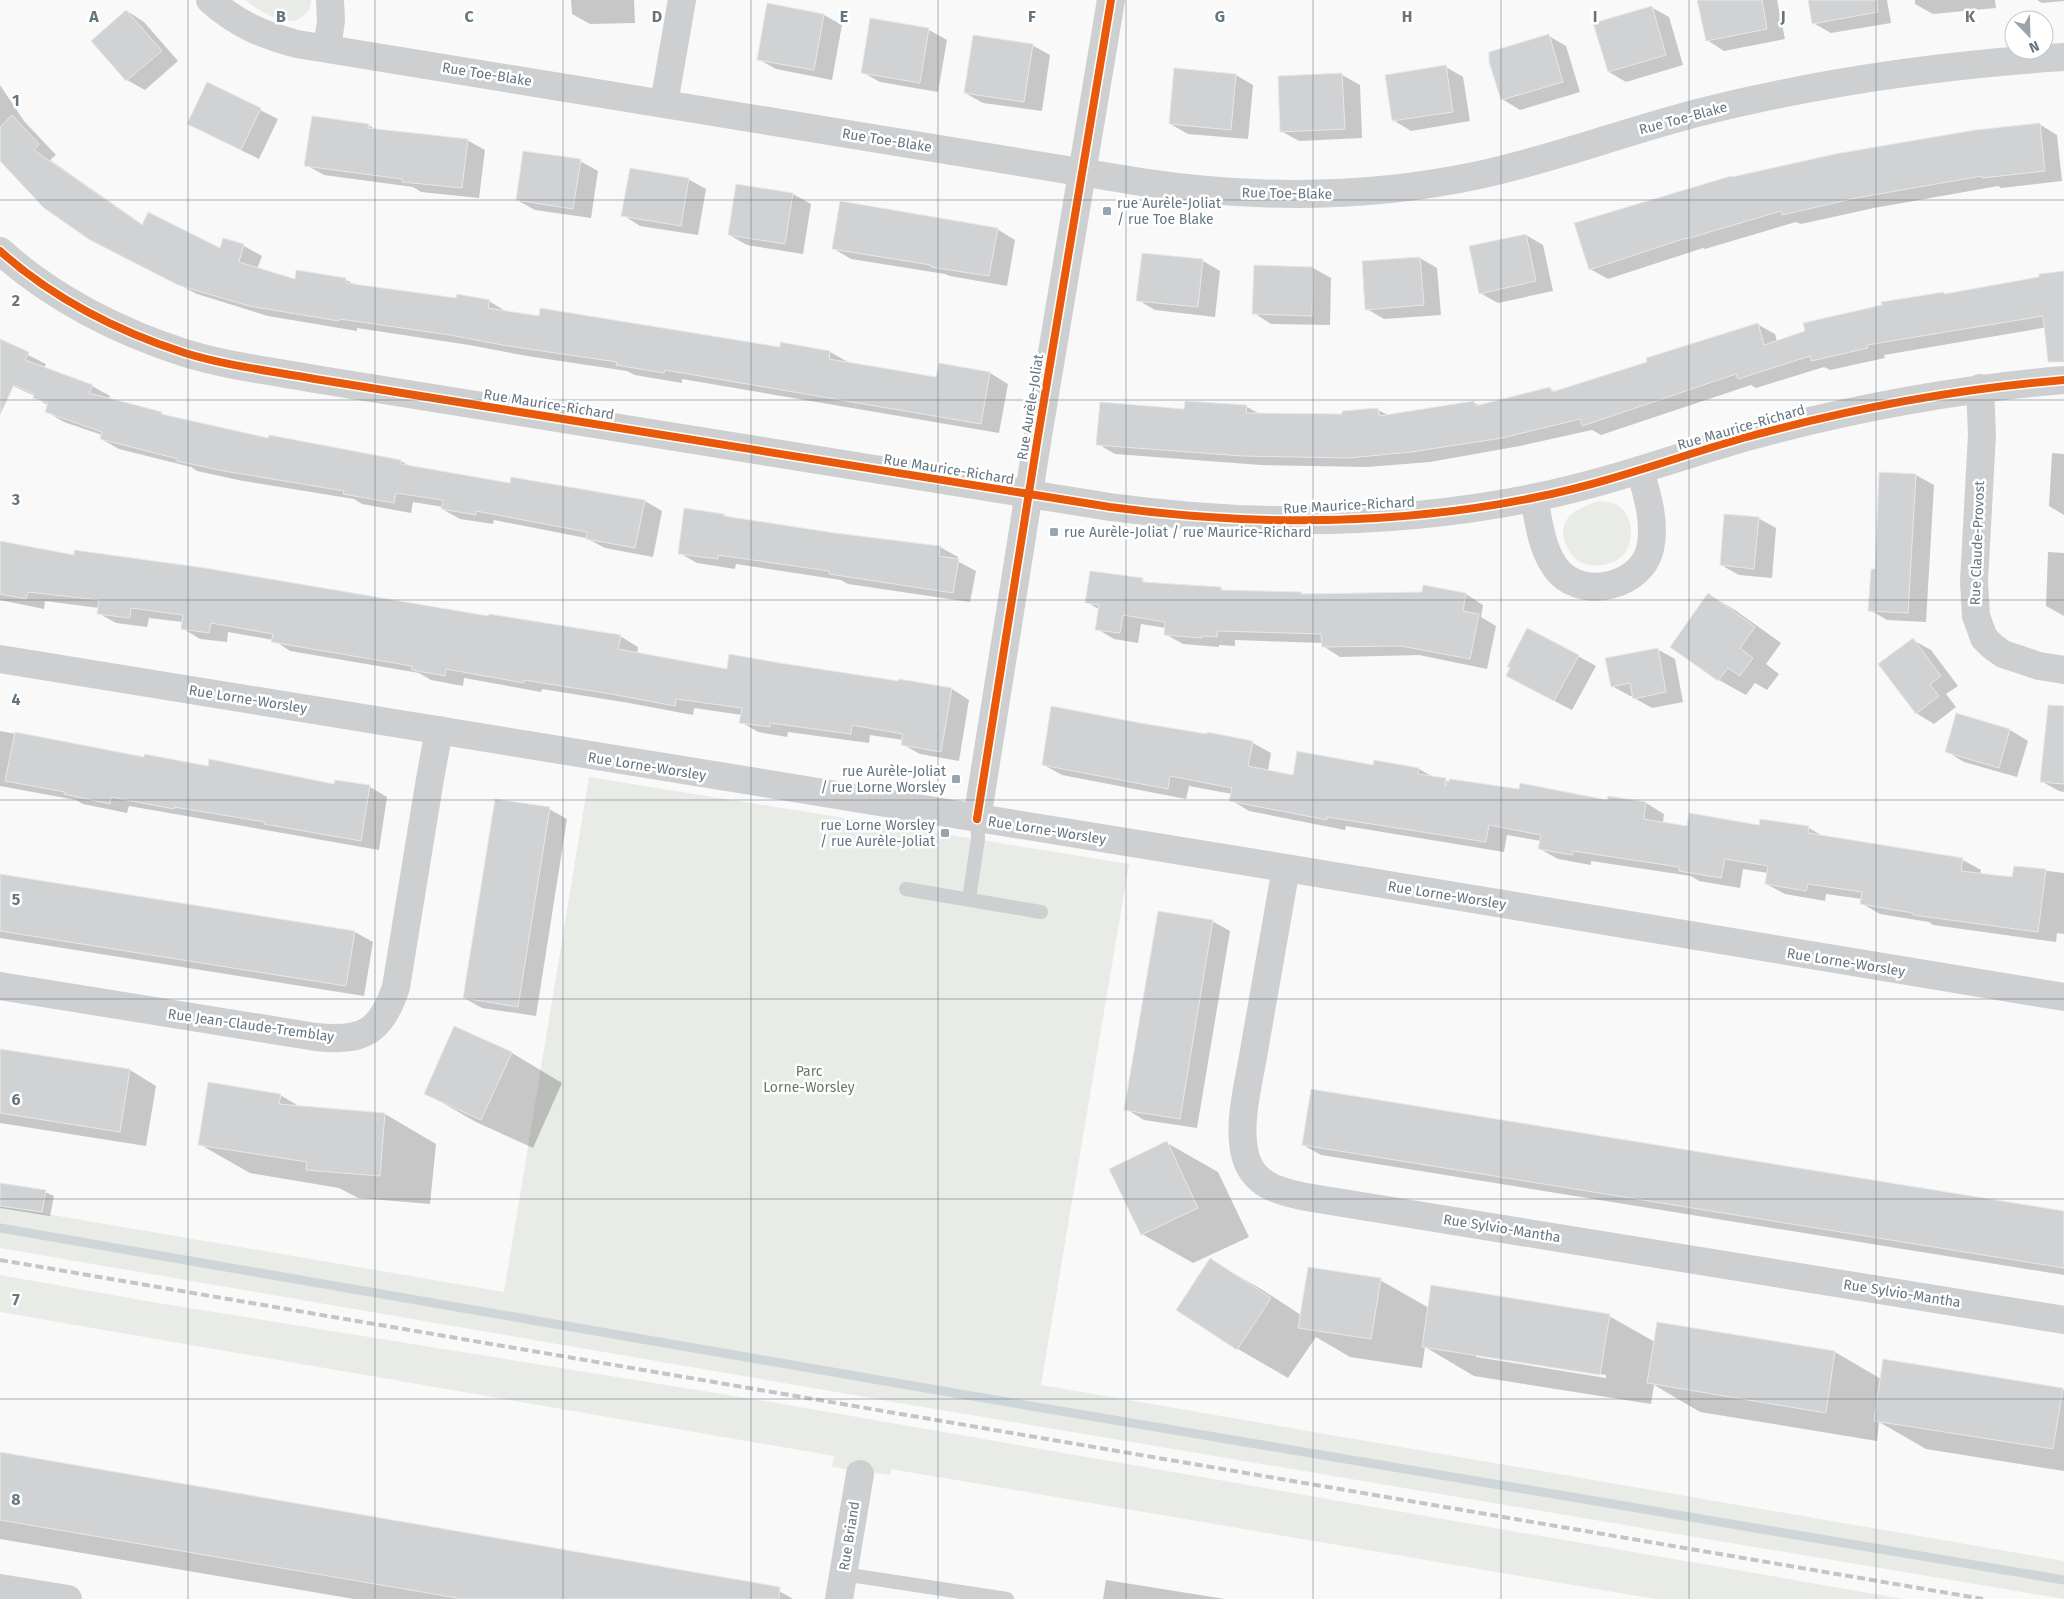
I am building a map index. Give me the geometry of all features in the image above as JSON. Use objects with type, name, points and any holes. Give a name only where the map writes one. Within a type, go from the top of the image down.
[{"type":"street","name":"Rue Toe-Blake","points":[[210,0],[242,24],[266,36],[296,44],[1172,187],[1250,193],[1325,194],[1404,188],[1512,167],[1669,121],[1800,89],[1902,72],[2064,56]]},
{"type":"street","points":[[327,48],[332,21],[330,0]]},
{"type":"street","points":[[664,103],[682,0]]},
{"type":"street","name":"Rue Aurèle-Joliat","points":[[977,818],[1028,494],[1111,0]]},
{"type":"street","name":"Rue Maurice-Richard","points":[[0,251],[34,279],[119,328],[186,353],[212,360],[335,382],[1028,494],[1146,512],[1230,520],[1328,520],[1398,516],[1534,498],[1597,483],[1740,439],[1829,415],[1925,396],[1980,388],[2064,380]]},
{"type":"street","name":"Rue Claude-Provost","points":[[1980,388],[1982,434],[1974,582],[1976,616],[1984,638],[2003,654],[2039,666],[2064,670]]},
{"type":"street","points":[[1534,498],[1547,552],[1560,573],[1581,585],[1593,587],[1619,582],[1630,577],[1639,569],[1650,549],[1652,528],[1649,505],[1640,470]]},
{"type":"street","name":"Rue Lorne-Worsley","points":[[0,659],[439,730],[599,758],[1286,868],[2064,997]]},
{"type":"street","name":"Rue Jean-Claude-Tremblay","points":[[0,986],[316,1037],[349,1038],[374,1028],[383,1018],[390,1005],[396,987],[439,730]]},
{"type":"street","name":"Rue Sylvio-Mantha","points":[[1286,868],[1247,1096],[1242,1136],[1248,1162],[1253,1172],[1258,1180],[1270,1188],[1306,1197],[2064,1320]]},
{"type":"street","name":"Rue Briand","points":[[841,1586],[860,1474]]},
{"type":"street","points":[[0,1588],[68,1599]]},
{"type":"lane","points":[[969,899],[978,839],[977,818]]},
{"type":"lane","points":[[906,889],[1041,912]]},
{"type":"lane","points":[[841,1586],[1007,1599]]},
{"type":"green space","points":[[245,0],[311,0],[309,10],[302,17],[288,21],[273,17]]},
{"type":"green space","points":[[1599,501],[1616,505],[1625,512],[1630,524],[1631,537],[1627,549],[1620,558],[1608,564],[1589,565],[1573,557],[1565,542],[1564,526],[1572,514],[1584,506]]},
{"type":"green space","name":"Parc Lorne-Worsley","points":[[589,777],[1129,864],[1041,1385],[2064,1561],[2064,1599],[900,1403],[0,1248],[0,1206],[504,1292]]},
{"type":"green space","points":[[0,1275],[158,1303],[753,1399],[1903,1599],[1655,1599],[891,1469],[890,1475],[832,1467],[834,1456],[0,1312]]},
{"type":"building","points":[[1697,0],[1762,0],[1767,29],[1706,41]]},
{"type":"building","points":[[1808,0],[1877,0],[1878,12],[1812,24]]},
{"type":"building","points":[[767,3],[824,14],[814,70],[757,60]]},
{"type":"building","points":[[1652,6],[1666,55],[1608,72],[1593,23]]},
{"type":"building","points":[[126,10],[162,51],[126,81],[91,41]]},
{"type":"building","points":[[870,18],[929,28],[920,83],[861,73]]},
{"type":"building","points":[[1549,34],[1563,82],[1501,100],[1489,62],[1489,52]]},
{"type":"building","points":[[973,35],[1033,44],[1024,102],[964,93]]},
{"type":"building","points":[[1446,65],[1453,112],[1392,121],[1385,75]]},
{"type":"building","points":[[1174,68],[1236,74],[1231,130],[1169,124]]},
{"type":"building","points":[[1342,73],[1345,129],[1280,132],[1278,76]]},
{"type":"building","points":[[207,82],[261,108],[241,150],[187,124]]},
{"type":"building","points":[[12,115],[39,144],[34,150],[142,225],[148,212],[220,248],[223,238],[244,244],[239,262],[295,279],[296,270],[346,278],[346,283],[456,298],[457,294],[490,300],[488,308],[539,316],[540,308],[780,347],[780,342],[830,351],[829,359],[936,377],[939,363],[990,372],[981,424],[665,370],[664,373],[616,365],[617,362],[508,346],[450,335],[340,319],[339,321],[249,306],[178,285],[90,240],[44,208],[0,161],[0,127]]},
{"type":"building","points":[[312,116],[369,124],[368,128],[468,139],[462,188],[402,182],[402,179],[304,166]]},
{"type":"building","points":[[2040,123],[2045,171],[1982,178],[1982,176],[1856,198],[1782,215],[1781,211],[1686,238],[1589,270],[1574,223],[1731,176],[1835,154],[1975,130]]},
{"type":"building","points":[[523,151],[581,159],[573,209],[516,200]]},
{"type":"building","points":[[630,168],[689,178],[681,226],[621,216]]},
{"type":"building","points":[[736,184],[793,193],[785,244],[728,235]]},
{"type":"building","points":[[840,201],[998,228],[989,276],[832,249]]},
{"type":"building","points":[[1526,234],[1536,281],[1479,294],[1469,246]]},
{"type":"building","points":[[1142,253],[1203,259],[1198,307],[1136,301]]},
{"type":"building","points":[[1420,257],[1424,305],[1365,310],[1362,261]]},
{"type":"building","points":[[1254,265],[1313,267],[1312,316],[1252,314]]},
{"type":"building","points":[[2064,271],[2064,362],[2048,362],[2043,316],[1867,345],[1868,348],[1811,361],[1810,356],[1738,379],[1736,374],[1582,426],[1580,419],[1502,438],[1411,452],[1349,458],[1242,456],[1096,445],[1100,402],[1184,409],[1185,401],[1247,405],[1246,413],[1342,414],[1342,411],[1378,408],[1379,416],[1474,401],[1475,406],[1550,387],[1552,392],[1647,362],[1646,358],[1758,323],[1764,345],[1805,331],[1803,323],[1882,305],[1881,302],[1944,292],[1944,294],[2039,277],[2039,274]]},
{"type":"building","points":[[0,339],[29,352],[25,360],[93,385],[89,393],[162,412],[161,414],[268,438],[269,435],[401,460],[401,464],[510,483],[511,477],[645,500],[635,548],[586,539],[587,532],[476,511],[476,515],[441,509],[443,500],[396,493],[394,503],[343,494],[344,491],[224,471],[177,461],[178,459],[100,439],[102,432],[45,412],[48,403],[33,398],[34,394],[14,385],[0,415]]},
{"type":"building","points":[[1879,472],[1916,474],[1908,613],[1868,611],[1871,569],[1875,569]]},
{"type":"building","points":[[684,508],[835,533],[940,546],[939,556],[959,559],[953,593],[829,574],[829,571],[718,555],[718,559],[678,554]]},
{"type":"building","points":[[1724,514],[1759,517],[1754,569],[1720,565]]},
{"type":"building","points":[[0,541],[74,555],[74,550],[205,568],[488,616],[489,614],[621,635],[618,649],[727,669],[729,654],[952,688],[941,752],[901,745],[903,734],[852,725],[851,734],[770,723],[770,727],[739,723],[742,708],[676,699],[675,706],[611,694],[524,680],[524,683],[446,669],[445,676],[412,670],[412,666],[271,642],[273,634],[211,623],[209,633],[181,629],[183,615],[131,608],[130,618],[97,614],[99,600],[28,592],[26,599],[0,594]]},
{"type":"building","points":[[1090,571],[1143,578],[1142,582],[1221,587],[1221,590],[1302,592],[1301,594],[1422,592],[1423,585],[1466,593],[1463,611],[1479,614],[1470,659],[1401,646],[1322,647],[1321,634],[1218,631],[1217,637],[1202,636],[1202,638],[1164,635],[1165,622],[1123,615],[1120,633],[1095,630],[1099,605],[1085,603]]},
{"type":"building","points":[[1708,593],[1755,627],[1740,648],[1753,658],[1740,676],[1728,668],[1718,681],[1670,647]]},
{"type":"building","points":[[1527,628],[1579,655],[1554,701],[1506,676],[1510,667],[1507,667]]},
{"type":"building","points":[[1913,638],[1941,676],[1930,684],[1939,696],[1916,714],[1878,664]]},
{"type":"building","points":[[1658,648],[1666,692],[1633,699],[1630,683],[1611,687],[1605,658]]},
{"type":"building","points":[[2048,705],[2064,706],[2064,784],[2040,782]]},
{"type":"building","points":[[1051,706],[1140,723],[1207,734],[1207,732],[1253,741],[1248,766],[1293,775],[1297,751],[1373,765],[1374,760],[1419,768],[1418,774],[1446,778],[1445,787],[1450,779],[1519,789],[1520,783],[1607,800],[1608,796],[1646,802],[1644,819],[1687,826],[1689,813],[1759,825],[1760,819],[1809,826],[1808,833],[1963,858],[1961,871],[2012,877],[2014,866],[2046,869],[2038,932],[1913,915],[1913,913],[1860,904],[1862,892],[1808,884],[1806,891],[1765,884],[1768,866],[1725,859],[1721,878],[1679,871],[1679,867],[1573,851],[1572,855],[1538,849],[1541,835],[1489,825],[1486,842],[1327,817],[1327,820],[1229,801],[1232,788],[1170,776],[1168,789],[1042,765]]},
{"type":"building","points":[[1956,713],[2010,729],[1999,768],[1945,752]]},
{"type":"building","points":[[15,732],[144,757],[144,754],[208,766],[209,759],[334,784],[335,780],[370,785],[361,841],[264,824],[265,822],[174,807],[174,809],[111,797],[110,804],[64,794],[65,792],[5,781]]},
{"type":"building","points":[[495,799],[550,807],[518,1007],[463,998]]},
{"type":"building","points":[[0,874],[355,931],[346,986],[0,931]]},
{"type":"building","points":[[1158,911],[1213,920],[1180,1119],[1124,1110]]},
{"type":"building","points":[[454,1026],[512,1052],[481,1120],[424,1094]]},
{"type":"building","points":[[0,1049],[130,1069],[120,1132],[0,1113]]},
{"type":"building","points":[[208,1082],[281,1094],[279,1104],[385,1113],[380,1176],[306,1170],[307,1162],[198,1145]]},
{"type":"building","points":[[1311,1089],[2064,1211],[2064,1268],[1302,1145]]},
{"type":"building","points":[[1167,1141],[1198,1208],[1141,1235],[1109,1169]]},
{"type":"building","points":[[0,1183],[46,1190],[42,1212],[0,1206]]},
{"type":"building","points":[[1210,1258],[1271,1298],[1237,1350],[1176,1310]]},
{"type":"building","points":[[1308,1267],[1381,1278],[1371,1339],[1298,1328]]},
{"type":"building","points":[[1431,1285],[1610,1314],[1600,1375],[1422,1347]]},
{"type":"building","points":[[1657,1322],[1835,1351],[1826,1413],[1647,1383]]},
{"type":"building","points":[[1883,1359],[2063,1388],[2053,1449],[1874,1421]]},
{"type":"building","points":[[0,1452],[780,1587],[779,1599],[463,1599],[0,1520]]},
{"type":"waterway","points":[[0,1228],[954,1393],[2064,1580]]},
{"type":"railway","points":[[0,1260],[1983,1599]]},
{"type":"cycle path","points":[[977,819],[1038,436],[1111,0]]},
{"type":"cycle path","points":[[0,251],[42,284],[87,312],[160,345],[217,361],[315,379],[1110,507],[1216,518],[1270,520],[1377,518],[1484,507],[1589,485],[1743,438],[1862,409],[1983,389],[2064,380]]},
{"type":"place","name":"rue Aurèle-Joliat / rue Toe Blake","points":[[1107,211]]},
{"type":"place","name":"rue Aurèle-Joliat / rue Maurice-Richard","points":[[1054,532]]},
{"type":"place","name":"rue Aurèle-Joliat / rue Lorne Worsley","points":[[956,779]]},
{"type":"place","name":"rue Lorne Worsley / rue Aurèle-Joliat","points":[[945,833]]}]
